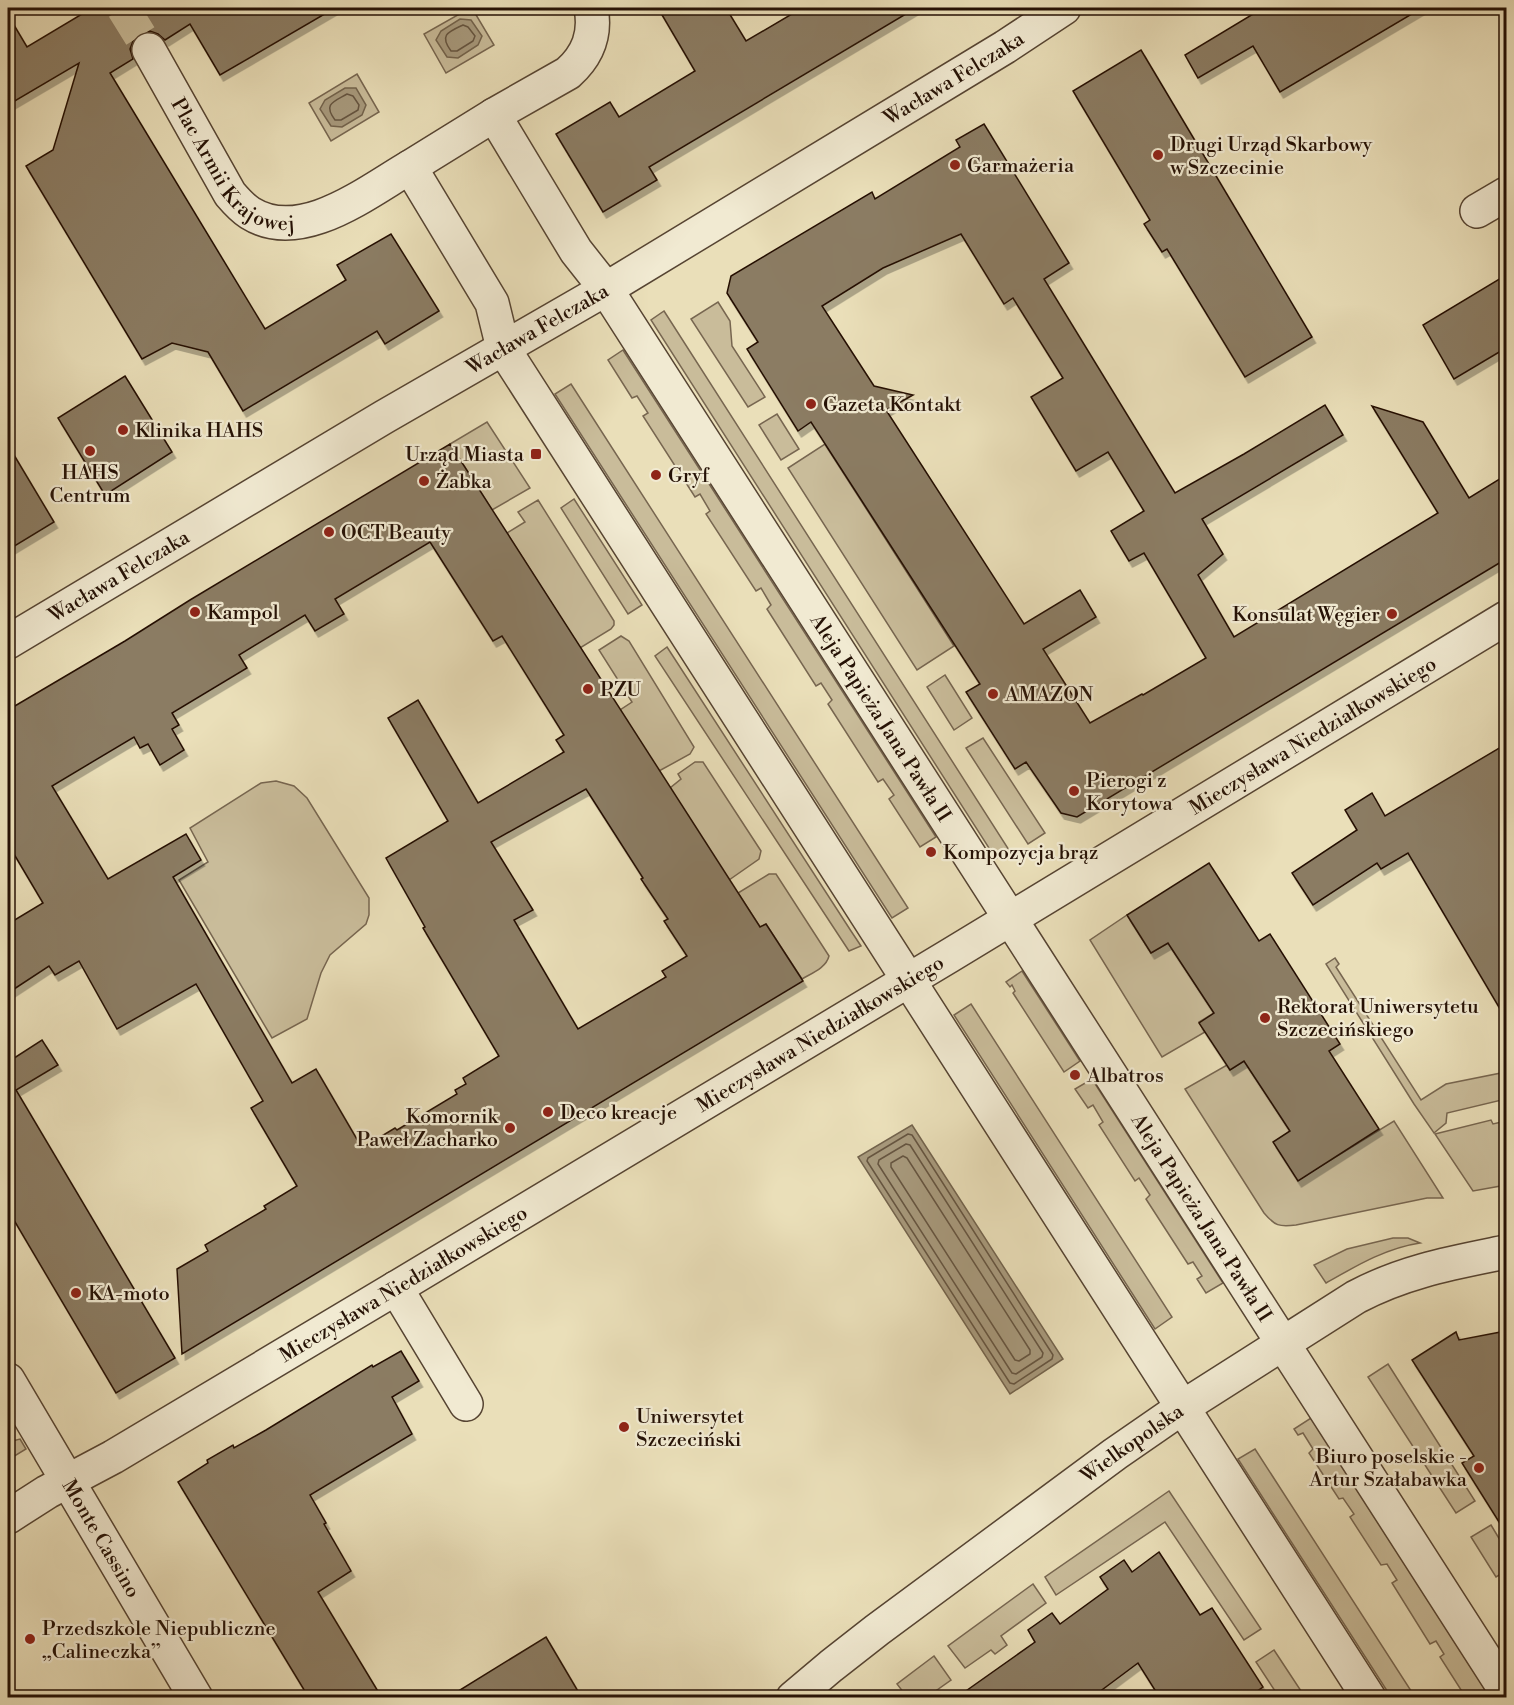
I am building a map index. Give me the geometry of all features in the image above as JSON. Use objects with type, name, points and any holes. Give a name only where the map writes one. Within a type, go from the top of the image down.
[{"type":"street","name":"Plac Armii Krajowej","points":[[149,50],[230,194],[239,204],[250,213],[263,219],[278,222],[307,221],[339,209],[568,73],[585,54],[592,32],[591,8]]},
{"type":"street","name":"Wacława Felczaka","points":[[8,642],[375,422],[606,289],[1021,37],[1064,8]]},
{"type":"street","points":[[1021,37],[1077,8]]},
{"type":"street","points":[[494,115],[576,252],[606,289]]},
{"type":"street","points":[[410,167],[492,303],[503,348],[1369,1698]]},
{"type":"street","points":[[1477,211],[1506,194]]},
{"type":"street","name":"Aleja Papieża Jana Pawła II","points":[[606,289],[1506,1691]]},
{"type":"street","name":"Mieczysława Niedziałkowskiego","points":[[8,1516],[106,1461],[396,1288],[1506,618]]},
{"type":"street","name":"Wielkopolska","points":[[793,1698],[877,1630],[1067,1489],[1183,1407],[1356,1296],[1385,1283],[1430,1268],[1506,1252]]},
{"type":"street","points":[[396,1288],[466,1404]]},
{"type":"street","name":"Monte Cassino","points":[[8,1380],[196,1698]]},
{"type":"shaded area","points":[[470,8],[494,45],[446,73],[424,34]]},
{"type":"shaded area","points":[[357,74],[379,112],[331,141],[309,103]]},
{"type":"shaded area","points":[[718,302],[730,321],[732,346],[765,397],[748,407],[691,319]]},
{"type":"shaded area","points":[[664,311],[1009,850],[996,859],[651,320]]},
{"type":"shaded area","points":[[623,350],[936,837],[920,847],[889,799],[894,795],[883,779],[878,782],[828,704],[832,700],[821,683],[816,686],[767,609],[771,605],[761,588],[756,591],[706,514],[710,511],[700,494],[695,497],[643,416],[648,413],[637,396],[632,398],[608,360]]},
{"type":"shaded area","points":[[571,384],[908,908],[892,918],[555,394]]},
{"type":"shaded area","points":[[777,414],[799,449],[781,460],[759,425]]},
{"type":"shaded area","points":[[487,422],[530,488],[492,510],[450,444]]},
{"type":"shaded area","points":[[825,444],[954,646],[917,670],[788,468]]},
{"type":"shaded area","points":[[574,499],[642,605],[628,614],[561,508]]},
{"type":"shaded area","points":[[538,500],[614,621],[611,629],[580,648],[507,533],[525,522],[518,512]]},
{"type":"shaded area","points":[[621,636],[629,641],[694,747],[690,754],[659,771],[620,710],[632,702],[599,650]]},
{"type":"shaded area","points":[[667,647],[861,946],[849,951],[655,656]]},
{"type":"shaded area","points":[[945,675],[972,718],[954,730],[927,687]]},
{"type":"shaded area","points":[[983,738],[1045,833],[1028,844],[966,748]]},
{"type":"shaded area","points":[[695,762],[703,762],[761,851],[759,859],[729,880],[670,788],[681,779],[678,774]]},
{"type":"shaded area","points":[[276,781],[294,786],[307,798],[369,898],[369,915],[366,924],[330,955],[321,973],[307,1019],[272,1038],[179,880],[208,862],[190,828],[261,783]]},
{"type":"shaded area","points":[[769,874],[776,874],[829,956],[822,967],[802,979],[766,924],[760,927],[738,893]]},
{"type":"shaded area","points":[[1127,915],[1151,953],[1168,943],[1214,1013],[1199,1022],[1205,1032],[1162,1057],[1090,940]]},
{"type":"shaded area","points":[[1335,958],[1339,964],[1336,967],[1421,1100],[1446,1084],[1506,1072],[1506,1099],[1447,1113],[1446,1123],[1434,1133],[1326,964]]},
{"type":"shaded area","points":[[1022,971],[1080,1061],[1064,1072],[1013,993],[1015,991],[1012,985],[1010,987],[1006,982]]},
{"type":"shaded area","points":[[971,1004],[1172,1317],[1155,1329],[954,1015]]},
{"type":"shaded area","points":[[1244,1061],[1290,1131],[1298,1180],[1394,1121],[1443,1198],[1427,1198],[1296,1225],[1281,1226],[1271,1221],[1185,1089],[1227,1065],[1230,1070]]},
{"type":"shaded area","points":[[1092,1079],[1223,1283],[1206,1293],[1197,1279],[1202,1276],[1193,1262],[1188,1264],[1146,1199],[1150,1195],[1139,1178],[1135,1181],[1099,1125],[1103,1122],[1093,1105],[1088,1108],[1075,1089]]},
{"type":"shaded area","points":[[1491,1120],[1493,1124],[1506,1121],[1506,1185],[1473,1191],[1435,1134]]},
{"type":"shaded area","points":[[1393,1238],[1408,1238],[1420,1243],[1383,1253],[1326,1283],[1314,1265],[1347,1249]]},
{"type":"shaded area","points":[[1388,1364],[1475,1501],[1456,1513],[1368,1377]]},
{"type":"shaded area","points":[[1311,1418],[1490,1697],[1472,1697],[1467,1691],[1463,1693],[1440,1657],[1444,1654],[1436,1641],[1430,1644],[1392,1583],[1397,1580],[1387,1564],[1381,1565],[1350,1517],[1354,1514],[1343,1498],[1339,1499],[1309,1453],[1313,1449],[1303,1433],[1298,1435],[1294,1429]]},
{"type":"shaded area","points":[[20,1439],[26,1449],[8,1460],[8,1442]]},
{"type":"shaded area","points":[[1255,1449],[1415,1697],[1391,1697],[1238,1459]]},
{"type":"shaded area","points":[[1169,1491],[1261,1629],[1244,1640],[1165,1522],[1056,1595],[1045,1577]]},
{"type":"shaded area","points":[[1491,1525],[1506,1550],[1506,1571],[1496,1577],[1471,1537]]},
{"type":"shaded area","points":[[1033,1584],[1046,1603],[1001,1636],[1007,1645],[995,1654],[991,1650],[965,1668],[948,1646]]},
{"type":"shaded area","points":[[1274,1650],[1305,1697],[1279,1697],[1256,1662]]},
{"type":"shaded area","points":[[934,1656],[951,1680],[927,1697],[907,1697],[897,1684]]},
{"type":"water","points":[[460,19],[471,20],[482,36],[478,45],[458,58],[447,57],[436,40],[441,31]]},
{"type":"water","points":[[345,88],[356,88],[366,105],[362,115],[342,127],[331,126],[320,109],[325,100]]},
{"type":"water","points":[[912,1125],[1063,1359],[1010,1394],[858,1157]]},
{"type":"building","points":[[92,8],[335,8],[220,75],[190,24],[165,40],[150,31],[139,34],[130,49],[133,59],[110,73],[265,329],[346,280],[337,265],[391,234],[439,311],[385,344],[377,331],[243,411],[208,352],[172,343],[142,359],[26,166],[53,150],[79,63],[8,105],[8,15],[27,47]]},
{"type":"building","points":[[658,8],[726,8],[746,41],[802,8],[916,8],[649,167],[657,180],[603,212],[556,134],[610,102],[619,117],[695,71]]},
{"type":"building","points":[[1263,8],[1422,8],[1280,92],[1253,46],[1198,78],[1185,55]]},
{"type":"building","name":"Drugi Urząd Skarbowy w Szczecinie","points":[[1141,50],[1312,337],[1245,377],[1167,249],[1162,252],[1144,224],[1150,220],[1073,91]]},
{"type":"building","points":[[984,124],[1069,263],[1044,279],[1175,493],[1325,405],[1343,435],[1202,519],[1223,554],[1198,575],[1234,637],[1438,513],[1372,406],[1423,422],[1469,498],[1506,475],[1506,559],[1077,817],[1061,813],[1026,762],[1015,769],[966,692],[980,684],[811,422],[798,431],[747,349],[758,342],[727,293],[731,276],[872,192],[875,199],[960,147],[956,140]],"holes":[[[961,234],[1004,304],[1013,298],[1063,378],[1031,397],[1076,471],[1108,452],[1144,511],[1111,531],[1129,561],[1144,553],[1206,658],[1090,723],[1043,649],[1096,617],[1080,590],[1024,624],[886,410],[913,395],[874,386],[822,306],[883,268]]]},
{"type":"building","points":[[1506,275],[1506,348],[1454,379],[1423,325]]},
{"type":"building","name":"Klinika HAHS","points":[[125,376],[172,452],[105,495],[58,418]]},
{"type":"building","points":[[450,444],[760,927],[766,924],[803,981],[182,1354],[177,1269],[208,1251],[205,1245],[266,1209],[264,1206],[297,1186],[251,1108],[263,1101],[196,984],[117,1029],[79,961],[55,975],[49,966],[8,993],[8,924],[43,903],[8,844],[8,710]],"holes":[[[430,542],[493,641],[502,636],[564,735],[556,740],[564,752],[478,803],[418,700],[388,718],[448,821],[386,858],[425,927],[423,928],[499,1056],[463,1078],[466,1084],[455,1090],[457,1094],[362,1148],[316,1069],[292,1083],[173,877],[201,860],[186,834],[108,879],[52,786],[134,737],[140,748],[148,744],[160,765],[184,750],[172,729],[179,725],[172,713],[247,668],[239,655],[305,615],[315,631],[344,614],[335,599]],[[586,789],[668,919],[664,921],[687,956],[662,971],[666,977],[578,1029],[514,920],[533,910],[491,842]]]},
{"type":"building","points":[[8,445],[54,522],[8,550]]},
{"type":"building","points":[[1506,744],[1506,1019],[1408,853],[1381,869],[1377,863],[1313,905],[1292,873],[1357,830],[1345,810],[1372,793],[1385,816]]},
{"type":"building","name":"Rektorat Uniwersytetu Szczecińskiego","points":[[1209,863],[1259,941],[1270,934],[1340,1044],[1329,1051],[1379,1129],[1298,1181],[1273,1142],[1290,1131],[1244,1061],[1230,1070],[1199,1023],[1214,1013],[1168,943],[1151,953],[1127,915]]},
{"type":"building","points":[[42,1040],[58,1065],[16,1090],[175,1358],[116,1393],[8,1210],[8,1062]]},
{"type":"building","points":[[1506,1331],[1506,1533],[1462,1463],[1474,1456],[1412,1360],[1456,1332],[1459,1340]]},
{"type":"building","points":[[401,1351],[419,1381],[392,1397],[412,1434],[310,1495],[351,1571],[318,1592],[382,1698],[309,1698],[178,1482],[208,1463],[207,1460],[233,1445],[234,1448],[372,1365],[373,1367]]},
{"type":"building","points":[[1159,1552],[1200,1615],[1212,1608],[1263,1687],[1247,1698],[1160,1698],[1138,1663],[1091,1698],[956,1698],[1035,1642],[1028,1630],[1052,1613],[1060,1624],[1108,1589],[1100,1577],[1124,1560],[1132,1572]]},
{"type":"building","points":[[546,1637],[582,1698],[447,1698]]},
{"type":"tunnel","points":[[123,8],[149,50]]},
{"type":"place","name":"Drugi Urząd Skarbowy w Szczecinie","points":[[1158,155]]},
{"type":"place","name":"Garmażeria","points":[[955,165]]},
{"type":"place","name":"Gazeta Kontakt","points":[[811,404]]},
{"type":"place","name":"Klinika HAHS","points":[[123,430]]},
{"type":"place","name":"HAHS Centrum","points":[[90,451]]},
{"type":"place","name":"Urząd Miasta","points":[[536,454]]},
{"type":"place","name":"Gryf","points":[[656,475]]},
{"type":"place","name":"Żabka","points":[[424,481]]},
{"type":"place","name":"OCT Beauty","points":[[329,532]]},
{"type":"place","name":"Kampol","points":[[195,612]]},
{"type":"place","name":"Konsulat Węgier","points":[[1392,614]]},
{"type":"place","name":"PZU","points":[[588,689]]},
{"type":"place","name":"AMAZON","points":[[993,694]]},
{"type":"place","name":"Pierogi z Korytowa","points":[[1074,791]]},
{"type":"place","name":"Kompozycja brąz","points":[[931,852]]},
{"type":"place","name":"Rektorat Uniwersytetu Szczecińskiego","points":[[1265,1018]]},
{"type":"place","name":"Albatros","points":[[1075,1075]]},
{"type":"place","name":"Deco kreacje","points":[[548,1112]]},
{"type":"place","name":"Komornik Paweł Zacharko","points":[[510,1128]]},
{"type":"place","name":"KA-moto","points":[[76,1293]]},
{"type":"place","name":"Uniwersytet Szczeciński","points":[[624,1427]]},
{"type":"place","name":"Biuro poselskie - Artur Szałabawka","points":[[1479,1468]]},
{"type":"place","name":"Przedszkole Niepubliczne „Calineczka”","points":[[30,1639]]}]
